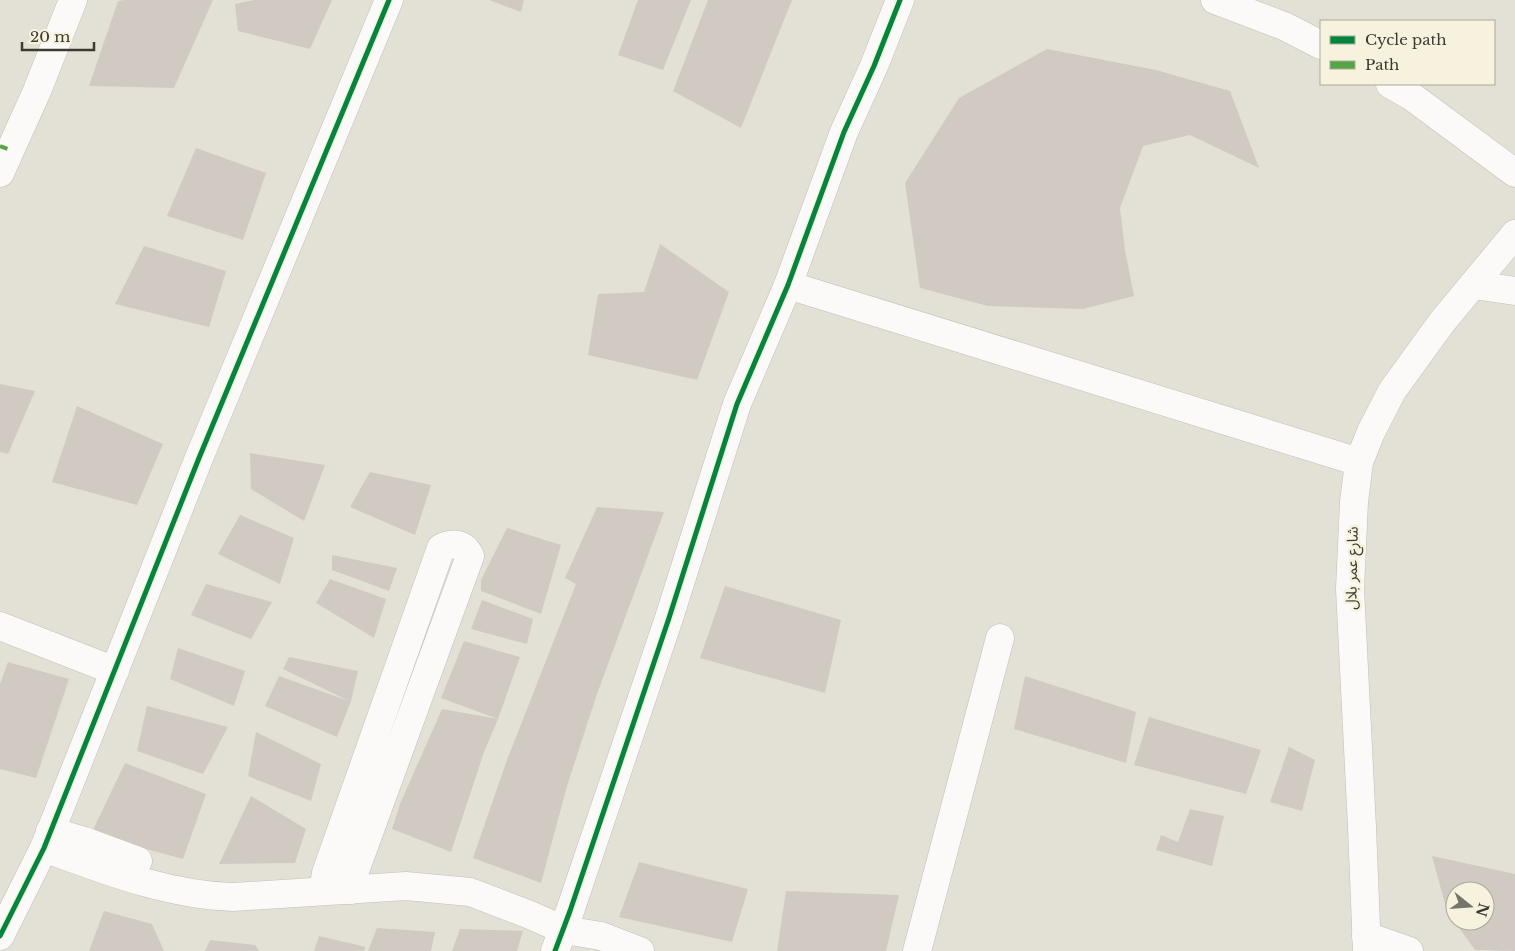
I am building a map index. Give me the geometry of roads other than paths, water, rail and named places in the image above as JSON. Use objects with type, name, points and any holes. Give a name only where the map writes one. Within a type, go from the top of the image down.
[{"type":"street","points":[[0,173],[37,91],[73,0]]},
{"type":"street","points":[[0,936],[47,839],[199,458],[389,0]]},
{"type":"street","points":[[563,931],[666,628],[738,404],[788,285],[844,132],[874,66],[900,0]]},
{"type":"street","points":[[1215,0],[1284,26],[1320,44]]},
{"type":"street","points":[[1392,85],[1411,96],[1515,173]]},
{"type":"street","name":"شارع عمر بلال","points":[[1366,943],[1350,589],[1354,502],[1359,462],[1371,432],[1392,391],[1442,322],[1515,234]]},
{"type":"street","points":[[788,285],[1359,462]]},
{"type":"street","points":[[1473,285],[1515,290]]},
{"type":"street","points":[[325,882],[441,548],[450,544],[460,545],[467,549],[470,556],[353,880]]},
{"type":"street","points":[[424,598],[453,605]]},
{"type":"street","points":[[0,626],[115,671]]},
{"type":"street","points":[[917,951],[1000,638]]},
{"type":"street","points":[[47,839],[84,841],[141,862],[208,878],[325,882],[353,880],[470,892],[530,915],[563,931],[601,936],[640,951]]},
{"type":"street","points":[[1366,943],[1409,951]]}]
